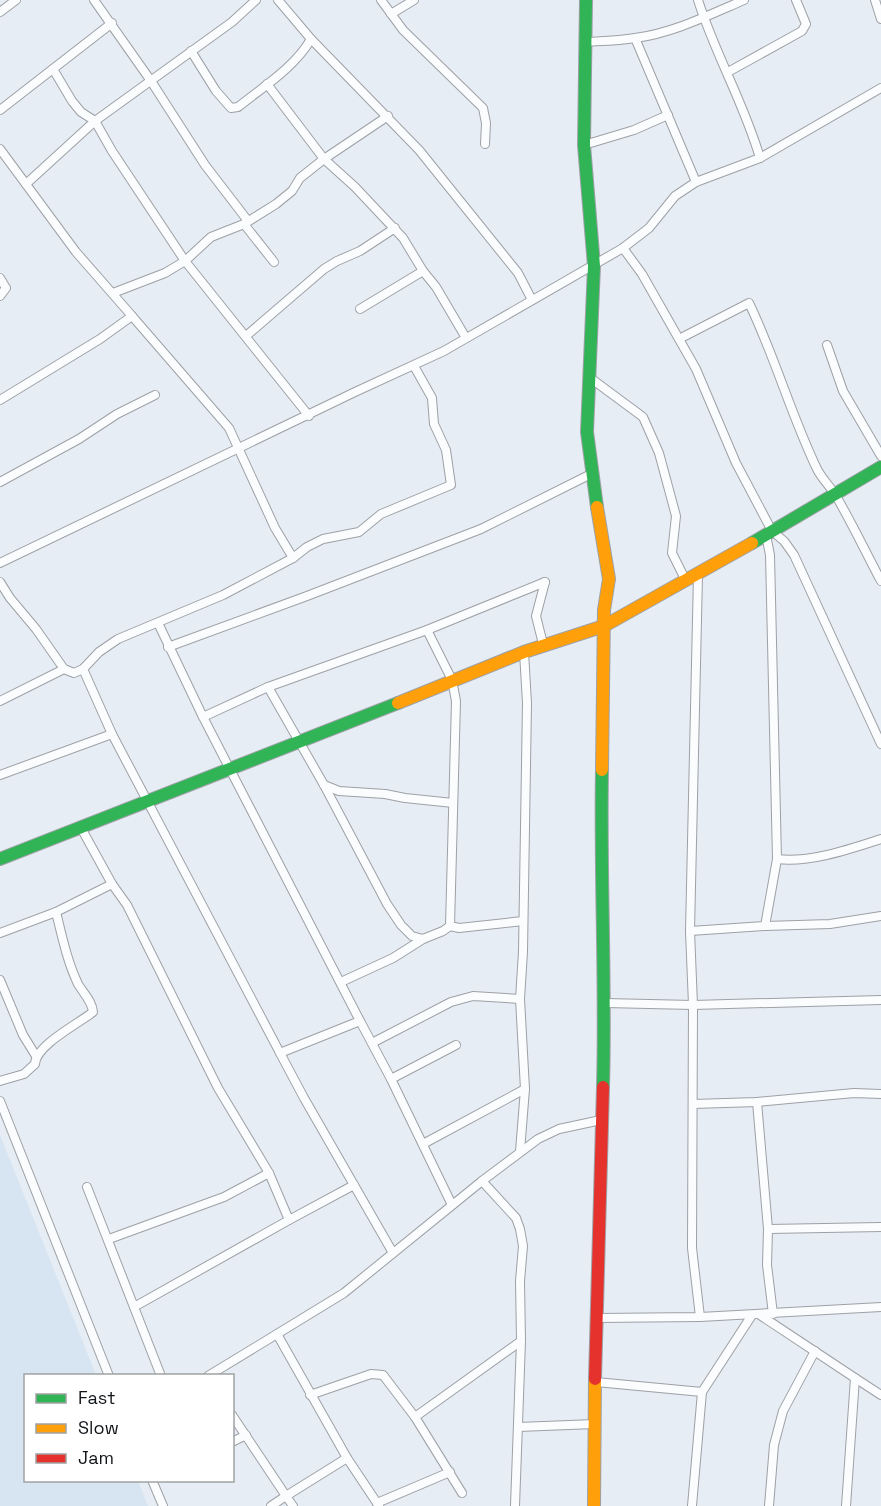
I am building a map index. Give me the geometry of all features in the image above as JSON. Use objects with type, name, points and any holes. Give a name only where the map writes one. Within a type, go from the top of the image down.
[{"type":"street","points":[[0,12],[15,0]]},
{"type":"street","points":[[94,0],[112,23],[205,165],[274,262]]},
{"type":"street","points":[[26,184],[95,121],[232,22],[256,0]]},
{"type":"street","points":[[278,0],[311,39],[419,150],[518,273],[532,300]]},
{"type":"street","points":[[381,0],[403,30],[483,108],[486,123],[485,144]]},
{"type":"street","points":[[391,14],[414,0]]},
{"type":"street","points":[[586,0],[584,145],[594,266],[587,432],[609,579],[604,610],[601,824],[604,1003],[594,1506]]},
{"type":"street","points":[[698,0],[743,107],[760,158]]},
{"type":"street","points":[[584,42],[635,38],[678,28],[744,0]]},
{"type":"street","points":[[728,72],[802,31],[806,24],[796,0]]},
{"type":"street","points":[[875,0],[881,19]]},
{"type":"street","points":[[0,110],[112,23]]},
{"type":"street","points":[[635,38],[696,182]]},
{"type":"street","points":[[191,51],[216,91],[231,108],[238,106],[267,84],[300,55],[311,39]]},
{"type":"street","points":[[53,69],[72,101],[81,112],[95,121],[111,151],[185,261],[309,416]]},
{"type":"street","points":[[267,84],[324,159],[395,228],[436,287],[466,338]]},
{"type":"street","points":[[0,563],[309,416],[354,392],[414,366],[466,338],[623,248],[649,228],[675,196],[696,182],[760,158],[881,87]]},
{"type":"street","points":[[584,145],[634,130],[668,115]]},
{"type":"street","points":[[113,293],[165,273],[185,261],[211,237],[246,222],[286,197],[300,178],[388,116]]},
{"type":"street","points":[[0,149],[76,252],[229,428],[275,528],[293,558]]},
{"type":"street","points":[[246,336],[324,269],[360,251],[395,228]]},
{"type":"street","points":[[623,248],[642,274],[696,369],[769,533],[777,860],[765,926]]},
{"type":"street","points":[[360,309],[423,271]]},
{"type":"street","points":[[0,278],[6,288],[0,296]]},
{"type":"street","points":[[679,339],[749,303],[767,340],[788,403],[819,471],[835,495],[881,581]]},
{"type":"street","points":[[0,400],[100,339],[132,316]]},
{"type":"street","points":[[827,345],[843,391],[881,456]]},
{"type":"street","points":[[0,582],[9,598],[36,629],[64,669],[74,673],[83,669],[108,645],[223,595],[293,558],[307,547],[323,539],[359,532],[381,514],[451,485],[446,450],[434,424],[432,398],[414,366]]},
{"type":"street","points":[[589,377],[643,417],[658,453],[676,516],[672,553],[686,581]]},
{"type":"street","points":[[0,482],[79,439],[117,414],[155,395]]},
{"type":"street","points":[[0,859],[147,800],[230,770],[543,644],[604,626],[698,575],[881,467]]},
{"type":"street","points":[[168,647],[481,529],[592,473]]},
{"type":"street","points":[[769,533],[784,541],[794,555],[881,744]]},
{"type":"street","points":[[698,575],[690,931],[693,1005],[693,1248],[700,1317]]},
{"type":"street","points":[[203,717],[268,687],[427,630],[545,582],[536,611],[543,644]]},
{"type":"street","points":[[158,623],[230,770],[391,1079],[452,1205]]},
{"type":"street","points":[[427,630],[452,680],[456,701],[450,926]]},
{"type":"street","points":[[520,1151],[525,1089],[520,999],[527,703],[524,652]]},
{"type":"street","points":[[0,701],[64,669]]},
{"type":"street","points":[[83,669],[112,734],[280,1053],[393,1253]]},
{"type":"street","points":[[268,687],[324,785],[387,904],[408,933],[417,939],[423,939]]},
{"type":"street","points":[[0,776],[112,734]]},
{"type":"street","points":[[324,785],[339,791],[385,794],[453,803]]},
{"type":"street","points":[[80,826],[112,884],[128,905],[218,1088],[269,1173],[289,1220]]},
{"type":"street","points":[[777,860],[817,856],[851,849],[881,839]]},
{"type":"street","points":[[0,933],[56,912],[112,884]]},
{"type":"street","points":[[0,1081],[24,1074],[35,1064],[36,1056],[44,1047],[93,1012],[93,1005],[78,984],[66,951],[56,912]]},
{"type":"street","points":[[690,931],[830,924],[881,916]]},
{"type":"street","points":[[341,982],[393,958],[423,939],[450,926],[459,928],[523,921]]},
{"type":"street","points":[[0,980],[23,1035],[36,1056]]},
{"type":"street","points":[[372,1043],[462,999],[473,996],[520,999]]},
{"type":"street","points":[[604,1003],[693,1005],[881,1000]]},
{"type":"street","points":[[280,1053],[360,1020]]},
{"type":"street","points":[[391,1079],[456,1045]]},
{"type":"street","points":[[423,1144],[525,1089]]},
{"type":"street","points":[[693,1104],[757,1102],[854,1092],[881,1094]]},
{"type":"street","points":[[0,1101],[108,1374]]},
{"type":"street","points":[[757,1102],[768,1229],[767,1265],[773,1314]]},
{"type":"street","points":[[211,1374],[344,1293],[520,1151],[559,1129],[601,1120]]},
{"type":"street","points":[[109,1239],[224,1197],[269,1173]]},
{"type":"street","points":[[482,1181],[516,1218],[522,1246],[515,1506]]},
{"type":"street","points":[[134,1307],[354,1185]]},
{"type":"street","points":[[87,1187],[159,1374]]},
{"type":"street","points":[[768,1229],[881,1227]]},
{"type":"street","points":[[596,1318],[756,1315],[881,1306]]},
{"type":"street","points":[[756,1315],[881,1395]]},
{"type":"street","points":[[692,1506],[702,1392],[756,1315]]},
{"type":"street","points":[[277,1334],[310,1395],[378,1504],[450,1472]]},
{"type":"street","points":[[415,1417],[521,1341]]},
{"type":"street","points":[[769,1506],[774,1444],[781,1417],[815,1351]]},
{"type":"street","points":[[310,1395],[371,1374],[383,1375],[415,1417],[462,1493]]},
{"type":"street","points":[[846,1506],[855,1378]]},
{"type":"street","points":[[596,1383],[702,1392]]},
{"type":"street","points":[[234,1418],[293,1506]]},
{"type":"street","points":[[518,1427],[595,1424]]},
{"type":"street","points":[[234,1441],[246,1435]]},
{"type":"street","points":[[271,1506],[348,1458]]},
{"type":"street","points":[[156,1482],[163,1506]]},
{"type":"shaded area","points":[[0,1135],[96,1374],[24,1374],[24,1482],[138,1482],[148,1506],[0,1506]]},
{"type":"traffic: fast","points":[[586,0],[584,145],[594,266],[587,432],[597,507]]},
{"type":"traffic: fast","points":[[752,543],[881,467]]},
{"type":"traffic: fast","points":[[0,859],[398,703]]},
{"type":"traffic: fast","points":[[602,770],[603,1087]]},
{"type":"traffic: slow","points":[[597,507],[609,579],[604,610],[602,770]]},
{"type":"traffic: slow","points":[[398,703],[524,652],[604,626],[752,543]]},
{"type":"traffic: slow","points":[[594,1506],[595,1379]]},
{"type":"traffic: jam","points":[[595,1379],[603,1087]]}]
